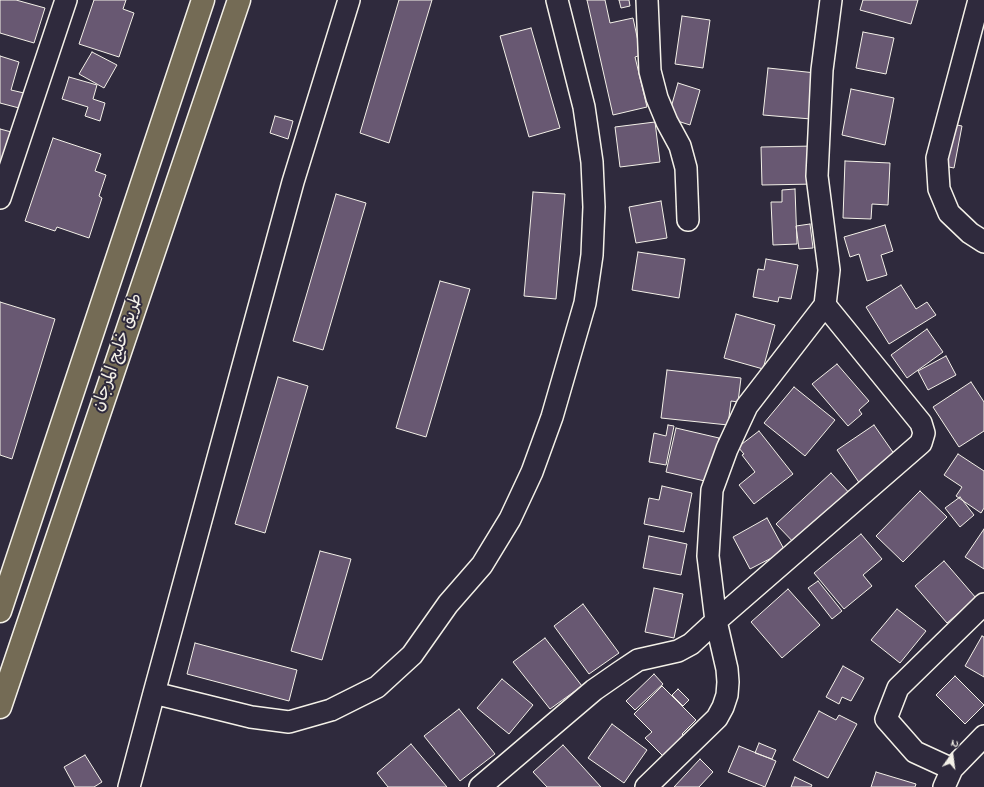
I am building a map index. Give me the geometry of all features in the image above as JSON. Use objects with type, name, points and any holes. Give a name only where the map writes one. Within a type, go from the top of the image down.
[{"type":"main road","name":"طريق خليج المرجان","points":[[0,611],[202,0]]},
{"type":"main road","name":"طريق خليج المرجان","points":[[0,707],[239,0]]},
{"type":"street","points":[[0,198],[66,0]]},
{"type":"street","points":[[129,787],[293,182],[349,0]]},
{"type":"street","points":[[154,693],[251,717],[290,722],[331,710],[377,687],[412,655],[448,604],[482,565],[510,519],[532,472],[552,418],[585,303],[592,255],[594,207],[592,162],[584,107],[557,0]]},
{"type":"street","points":[[647,0],[650,71],[656,98],[680,146],[686,168],[688,220]]},
{"type":"street","points":[[646,787],[717,718],[723,707],[727,695],[728,682],[716,621],[708,556],[712,490],[727,449],[747,406],[825,305],[830,270],[817,176],[822,70],[831,0]]},
{"type":"street","points":[[979,0],[937,158],[939,188],[949,213],[970,233],[984,242]]},
{"type":"street","points":[[480,787],[594,690],[638,660],[678,651],[691,644],[918,447],[923,438],[922,423],[825,305]]},
{"type":"street","points":[[984,604],[898,688],[886,719],[915,752],[948,778],[984,736]]},
{"type":"building","points":[[0,0],[16,0],[45,8],[34,43],[0,33]]},
{"type":"building","points":[[94,0],[126,0],[123,9],[134,13],[119,57],[79,44]]},
{"type":"building","points":[[399,0],[432,0],[389,143],[360,133]]},
{"type":"building","points":[[587,0],[605,0],[610,23],[633,18],[641,55],[635,57],[647,107],[613,115]]},
{"type":"building","points":[[619,0],[629,0],[630,6],[621,8]]},
{"type":"building","points":[[863,0],[918,0],[911,24],[860,10]]},
{"type":"building","points":[[682,16],[710,20],[703,68],[675,64]]},
{"type":"building","points":[[531,28],[560,128],[529,137],[500,36]]},
{"type":"building","points":[[863,32],[894,38],[886,74],[856,68]]},
{"type":"building","points":[[92,52],[117,65],[104,88],[79,74]]},
{"type":"building","points":[[0,56],[19,62],[11,90],[24,93],[19,108],[0,103]]},
{"type":"building","points":[[768,68],[816,73],[811,119],[763,115]]},
{"type":"building","points":[[69,77],[97,85],[93,99],[105,103],[100,121],[85,116],[88,107],[62,99]]},
{"type":"building","points":[[678,83],[700,90],[690,125],[668,118]]},
{"type":"building","points":[[851,89],[894,98],[885,145],[842,135]]},
{"type":"building","points":[[275,116],[293,121],[288,139],[270,133]]},
{"type":"building","points":[[936,121],[962,126],[954,168],[928,163]]},
{"type":"building","points":[[655,122],[660,162],[620,167],[615,127]]},
{"type":"building","points":[[0,129],[19,134],[0,201]]},
{"type":"building","points":[[53,138],[101,154],[95,171],[106,175],[99,196],[102,198],[89,238],[57,227],[55,231],[25,221]]},
{"type":"building","points":[[815,146],[816,184],[762,185],[761,147]]},
{"type":"building","points":[[845,161],[890,163],[888,205],[872,204],[871,219],[843,218]]},
{"type":"building","points":[[795,189],[797,244],[773,245],[771,202],[782,202],[782,190]]},
{"type":"building","points":[[533,192],[565,194],[556,299],[524,296]]},
{"type":"building","points":[[336,194],[366,203],[323,350],[293,341]]},
{"type":"building","points":[[661,201],[667,238],[636,243],[629,207]]},
{"type":"building","points":[[810,224],[813,248],[799,249],[796,226]]},
{"type":"building","points":[[885,225],[893,251],[881,255],[887,275],[867,281],[859,254],[850,257],[844,237]]},
{"type":"building","points":[[638,252],[685,259],[679,298],[632,290]]},
{"type":"building","points":[[766,259],[798,265],[791,299],[779,297],[778,302],[753,297],[758,269],[764,270]]},
{"type":"building","points":[[440,281],[470,289],[426,437],[396,428]]},
{"type":"building","points":[[901,285],[916,309],[927,302],[936,315],[889,344],[866,307]]},
{"type":"building","points":[[0,302],[55,319],[12,459],[0,455]]},
{"type":"building","points":[[736,314],[775,325],[763,369],[724,358]]},
{"type":"building","points":[[927,329],[943,352],[907,378],[891,355]]},
{"type":"building","points":[[946,356],[956,375],[928,390],[918,371]]},
{"type":"building","points":[[837,364],[869,401],[859,410],[862,414],[848,426],[812,384]]},
{"type":"building","points":[[667,370],[741,378],[738,402],[731,401],[728,425],[661,418]]},
{"type":"building","points":[[278,377],[308,386],[265,533],[235,524]]},
{"type":"building","points":[[971,382],[984,402],[984,431],[959,447],[933,407]]},
{"type":"building","points":[[794,387],[835,420],[805,456],[764,423]]},
{"type":"building","points":[[668,425],[674,426],[666,465],[649,462],[654,433],[666,436]]},
{"type":"building","points":[[874,425],[897,458],[860,484],[837,450]]},
{"type":"building","points":[[676,428],[719,438],[709,482],[666,472]]},
{"type":"building","points":[[759,431],[793,474],[754,504],[739,485],[755,472],[738,447]]},
{"type":"building","points":[[958,454],[984,471],[984,508],[981,513],[956,496],[962,487],[944,475]]},
{"type":"building","points":[[831,473],[852,496],[798,547],[776,524]]},
{"type":"building","points":[[662,486],[692,493],[684,532],[644,524],[649,498],[659,500]]},
{"type":"building","points":[[920,491],[947,517],[903,562],[876,536]]},
{"type":"building","points":[[960,497],[974,515],[960,527],[945,508]]},
{"type":"building","points":[[767,518],[785,551],[750,569],[733,537]]},
{"type":"building","points":[[984,529],[984,569],[965,557]]},
{"type":"building","points":[[861,534],[882,559],[863,575],[872,586],[844,609],[814,573]]},
{"type":"building","points":[[649,536],[687,544],[681,575],[643,568]]},
{"type":"building","points":[[320,551],[351,559],[322,660],[291,651]]},
{"type":"building","points":[[944,561],[976,598],[947,623],[915,586]]},
{"type":"building","points":[[818,581],[842,611],[832,619],[808,588]]},
{"type":"building","points":[[654,588],[683,594],[674,638],[645,632]]},
{"type":"building","points":[[788,589],[820,625],[782,658],[751,622]]},
{"type":"building","points":[[583,604],[619,653],[589,674],[554,626]]},
{"type":"building","points":[[897,609],[926,631],[900,663],[871,640]]},
{"type":"building","points":[[982,636],[984,637],[984,677],[965,666]]},
{"type":"building","points":[[545,638],[582,686],[550,709],[513,662]]},
{"type":"building","points":[[195,643],[297,670],[289,701],[187,674]]},
{"type":"building","points":[[843,666],[864,678],[851,701],[842,697],[839,704],[826,697]]},
{"type":"building","points":[[654,674],[663,684],[635,710],[626,701]]},
{"type":"building","points":[[955,676],[984,705],[965,724],[936,695]]},
{"type":"building","points":[[502,679],[533,705],[509,734],[477,708]]},
{"type":"building","points":[[662,686],[696,720],[682,734],[689,741],[669,762],[645,738],[652,732],[634,714]]},
{"type":"building","points":[[678,689],[689,700],[683,706],[672,695]]},
{"type":"building","points":[[459,709],[495,754],[460,781],[424,736]]},
{"type":"building","points":[[819,711],[836,720],[839,715],[857,724],[828,778],[793,760]]},
{"type":"building","points":[[612,724],[647,750],[624,783],[588,758]]},
{"type":"building","points":[[759,743],[776,750],[772,759],[755,753]]},
{"type":"building","points":[[411,744],[447,787],[388,787],[377,773]]},
{"type":"building","points":[[563,745],[601,787],[547,787],[533,772]]},
{"type":"building","points":[[739,746],[776,761],[765,787],[728,772]]},
{"type":"building","points":[[85,755],[102,782],[94,787],[75,787],[64,767]]},
{"type":"building","points":[[700,759],[713,772],[699,787],[674,787]]},
{"type":"building","points":[[876,772],[916,784],[915,787],[871,787]]},
{"type":"building","points":[[795,777],[812,785],[811,787],[791,787]]}]
